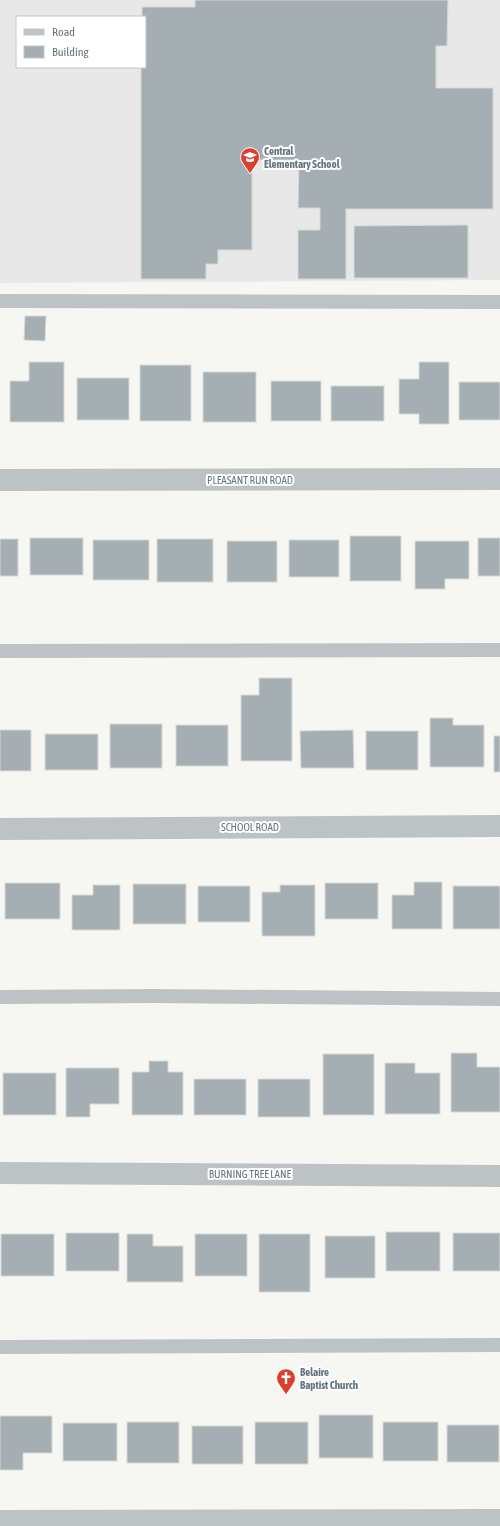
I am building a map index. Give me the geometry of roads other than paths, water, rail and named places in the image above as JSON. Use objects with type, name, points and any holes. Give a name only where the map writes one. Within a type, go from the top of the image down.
[{"type":"street","name":"PLEASANT RUN ROAD","points":[[0,480],[500,479]]},
{"type":"street","name":"SCHOOL ROAD","points":[[0,829],[500,826]]},
{"type":"street","name":"BURNING TREE LANE","points":[[0,1173],[500,1176]]},
{"type":"street","points":[[0,1521],[500,1520]]},
{"type":"lane","points":[[0,301],[500,302]]},
{"type":"lane","points":[[0,651],[500,650]]},
{"type":"lane","points":[[0,997],[154,996],[500,999]]},
{"type":"lane","points":[[0,1347],[500,1345]]},
{"type":"place","name":"Central Elementary School","points":[[250,174]]},
{"type":"place","name":"Belaire Baptist Church","points":[[286,1395]]}]
